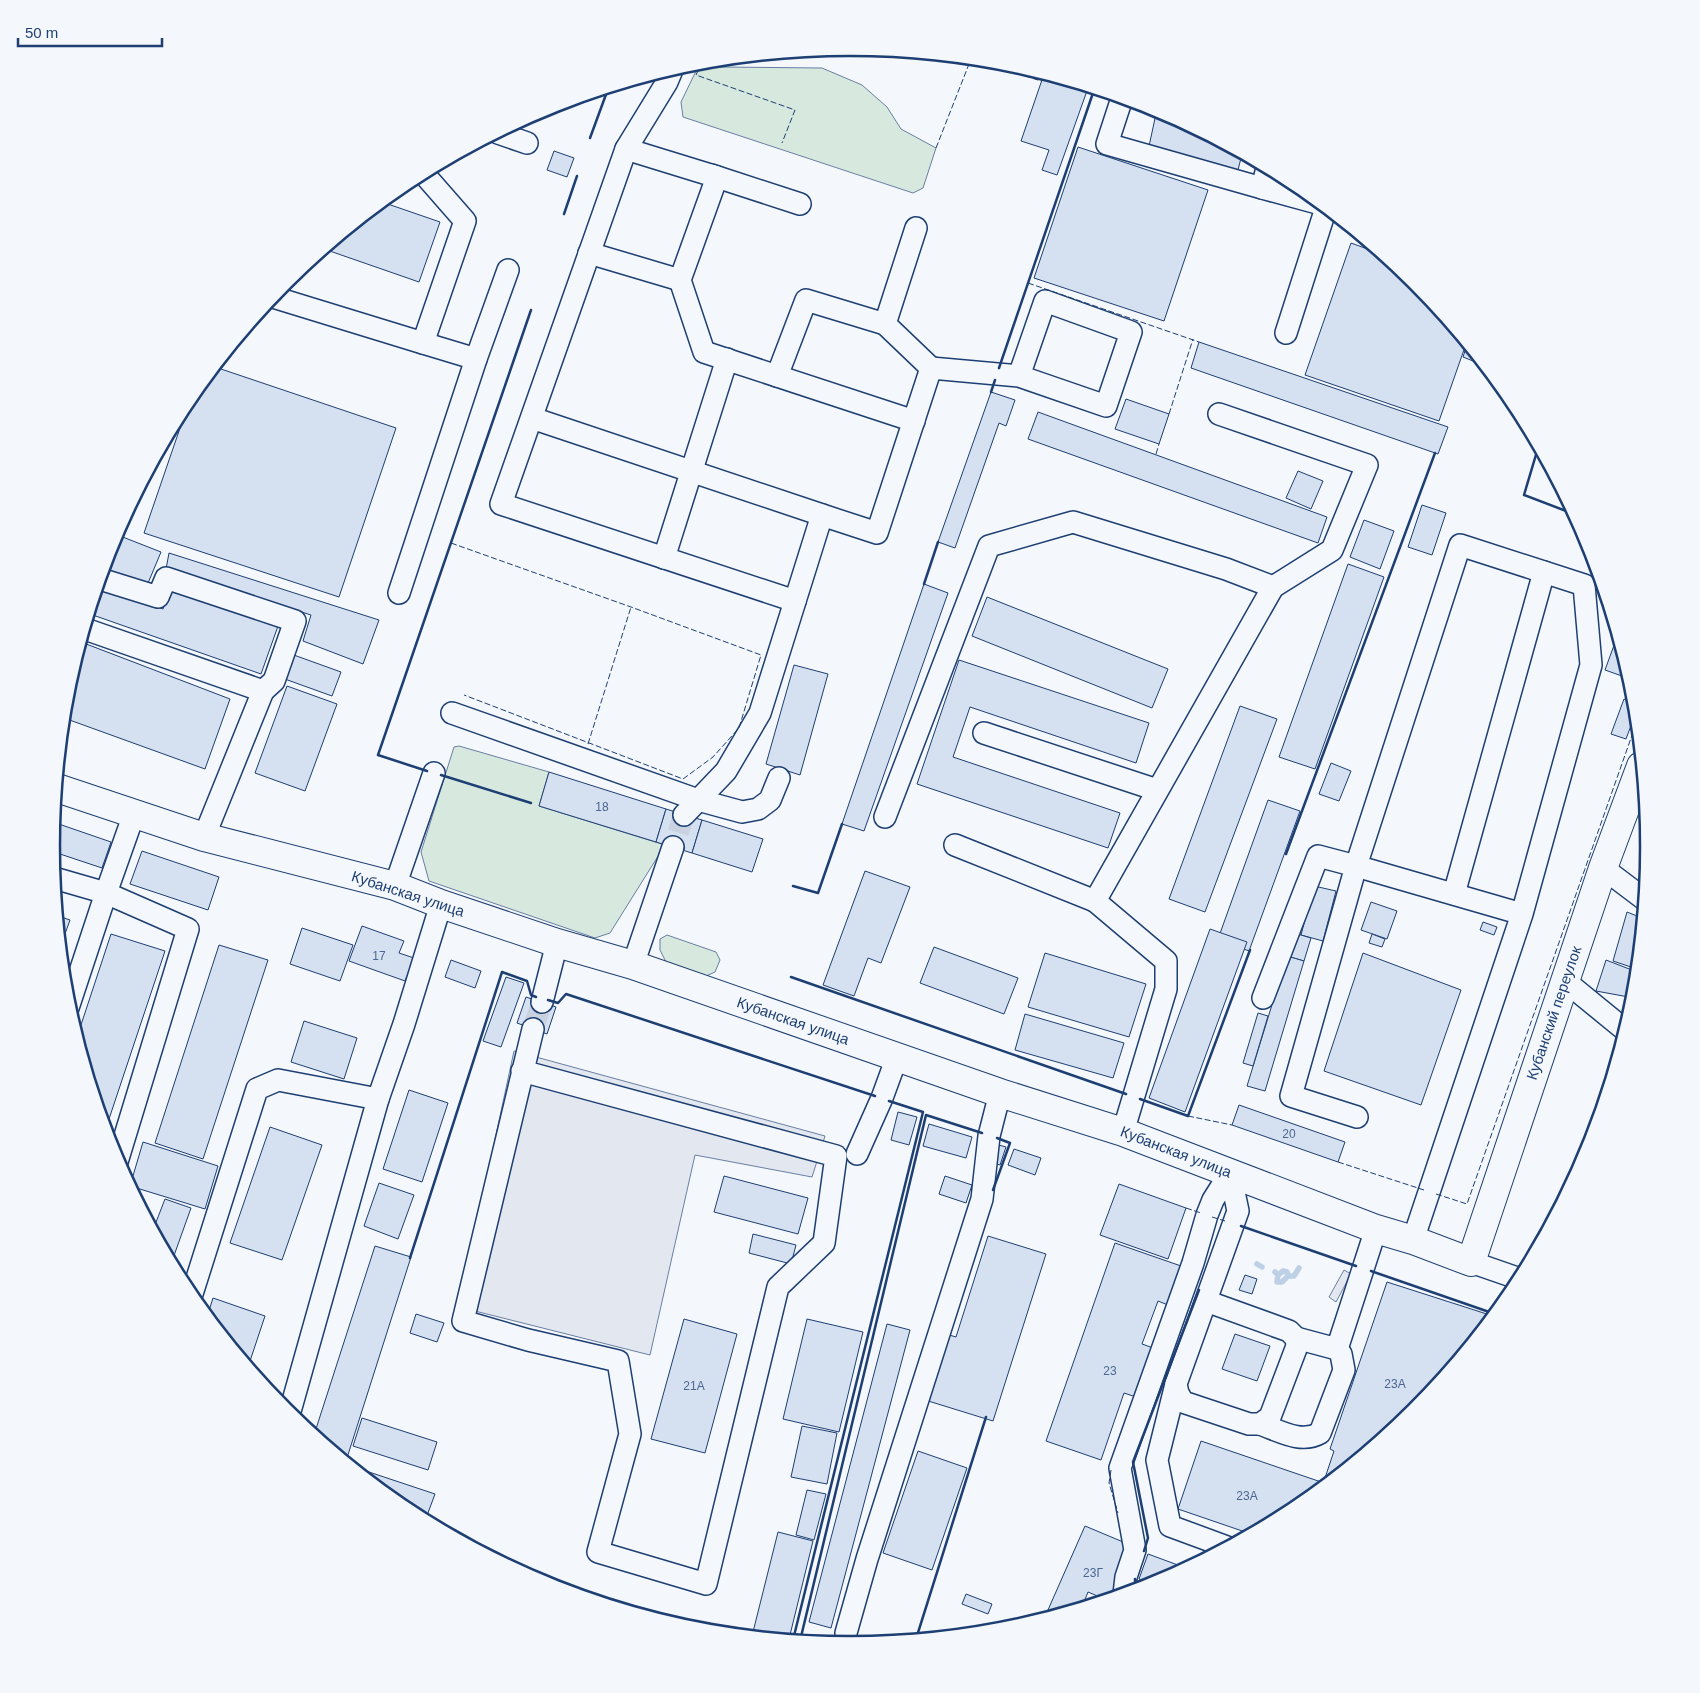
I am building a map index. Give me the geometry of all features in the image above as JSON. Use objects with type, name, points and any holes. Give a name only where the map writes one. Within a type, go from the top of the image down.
[{"type":"main road","name":"Кубанский переулок","points":[[1471,1262],[1603,868],[1637,777]]},
{"type":"main road","name":"Кубанская улица","points":[[62,790],[204,837],[395,886],[441,904],[557,943],[632,965],[1000,1093],[1123,1132],[1376,1229],[1413,1240],[1471,1262]]},
{"type":"lane","points":[[669,77],[626,149],[502,504],[795,601]]},
{"type":"lane","points":[[1120,104],[1107,144],[1303,199]]},
{"type":"lane","points":[[505,136],[527,143]]},
{"type":"lane","points":[[626,149],[800,204]]},
{"type":"lane","points":[[711,175],[717,177],[680,280],[704,352],[914,422]]},
{"type":"lane","points":[[1262,188],[1265,175]]},
{"type":"lane","points":[[423,343],[465,221],[428,179]]},
{"type":"lane","points":[[1286,333],[1324,215]]},
{"type":"lane","points":[[885,324],[916,228]]},
{"type":"lane","points":[[589,253],[680,280]]},
{"type":"lane","points":[[400,593],[476,359],[508,270]]},
{"type":"lane","points":[[280,299],[476,359]]},
{"type":"lane","points":[[777,376],[806,300],[885,324],[931,368],[1019,376],[1106,406],[1132,332],[1045,301],[1019,376]]},
{"type":"lane","points":[[664,558],[727,359]]},
{"type":"lane","points":[[532,418],[877,533],[931,368]]},
{"type":"lane","points":[[1095,901],[1273,587],[1332,550],[1367,465],[1219,414]]},
{"type":"lane","points":[[691,808],[726,771],[760,713],[822,514]]},
{"type":"lane","points":[[885,817],[989,546],[1074,522],[1226,569],[1273,587]]},
{"type":"lane","points":[[1357,1117],[1291,1096],[1356,866],[1460,545],[1584,585],[1591,664],[1522,914],[1413,1240]]},
{"type":"lane","points":[[1454,894],[1544,572]]},
{"type":"lane","points":[[106,581],[158,597],[166,578],[295,621],[274,681],[263,690],[204,837]]},
{"type":"lane","points":[[90,631],[263,690]]},
{"type":"lane","points":[[452,712],[691,808],[742,812],[758,809],[770,800],[779,778]]},
{"type":"lane","points":[[984,733],[1157,790]]},
{"type":"lane","points":[[395,886],[434,773]]},
{"type":"lane","points":[[73,991],[134,814]]},
{"type":"lane","points":[[955,845],[1095,901],[1166,961],[1166,988],[1123,1132]]},
{"type":"lane","points":[[632,965],[673,847]]},
{"type":"lane","points":[[1263,998],[1318,856],[1522,914]]},
{"type":"lane","points":[[1603,868],[1639,895]]},
{"type":"lane","points":[[61,880],[106,892],[188,929],[121,1150]]},
{"type":"lane","points":[[292,1406],[378,1099],[404,1024],[441,904]]},
{"type":"lane","points":[[542,1002],[557,943]]},
{"type":"lane","points":[[1565,981],[1619,1025]]},
{"type":"lane","points":[[522,1071],[836,1156],[824,1243],[778,1286],[706,1584],[598,1552],[630,1434],[618,1362],[528,1340],[463,1321],[522,1071],[532,1029]]},
{"type":"lane","points":[[857,1154],[882,1098],[897,1057]]},
{"type":"lane","points":[[194,1287],[257,1089],[278,1080],[378,1099]]},
{"type":"lane","points":[[846,1633],[873,1541],[982,1198],[989,1136],[1000,1093]]},
{"type":"lane","points":[[1220,1544],[1170,1526],[1157,1460],[1176,1384],[1238,1211],[1230,1173]]},
{"type":"lane","points":[[1125,1587],[1126,1577],[1136,1550],[1120,1468],[1193,1263],[1207,1215],[1213,1200],[1230,1173]]},
{"type":"lane","points":[[1337,1349],[1376,1229]]},
{"type":"lane","name":"Кубанская улица","points":[[1471,1262],[1513,1277]]},
{"type":"lane","points":[[1206,1301],[1290,1330],[1296,1338],[1297,1346],[1270,1417],[1260,1424]]},
{"type":"lane","points":[[1176,1384],[1183,1402],[1249,1424],[1260,1424],[1299,1438],[1312,1438],[1320,1433],[1344,1370],[1341,1354],[1337,1349],[1296,1338]]},
{"type":"shaded area","points":[[721,67],[822,68],[862,85],[887,107],[901,129],[936,148],[923,188],[913,193],[683,117],[681,102],[696,71]]},
{"type":"shaded area","points":[[459,746],[549,772],[539,806],[665,845],[610,933],[595,938],[429,881],[421,852],[454,747]]},
{"type":"shaded area","points":[[667,935],[716,952],[720,960],[715,972],[706,976],[666,962],[660,950],[660,939]]},
{"type":"shaded area","points":[[514,1051],[825,1136],[812,1177],[695,1155],[650,1355],[459,1307]]},
{"type":"shaded area","points":[[1344,1270],[1351,1274],[1336,1302],[1329,1297]]},
{"type":"building","points":[[1042,80],[1086,93],[1057,175],[1042,170],[1049,150],[1021,141]]},
{"type":"building","points":[[1155,117],[1241,160],[1238,170],[1148,151]]},
{"type":"building","points":[[1078,147],[1208,190],[1164,321],[1034,278]]},
{"type":"building","points":[[554,151],[574,158],[567,177],[547,170]]},
{"type":"building","points":[[390,205],[440,222],[419,282],[330,251]]},
{"type":"building","points":[[1351,243],[1371,252],[1409,288],[1464,349],[1439,421],[1305,375]]},
{"type":"building","points":[[1199,342],[1448,427],[1438,454],[1191,368]]},
{"type":"building","points":[[1465,351],[1474,361],[1463,357]]},
{"type":"building","points":[[220,369],[396,428],[339,597],[144,533],[180,428]]},
{"type":"building","points":[[991,392],[1015,400],[1006,426],[999,423],[955,548],[938,542]]},
{"type":"building","points":[[1126,399],[1169,414],[1159,444],[1115,429]]},
{"type":"building","points":[[1038,412],[1327,517],[1318,543],[1028,439]]},
{"type":"building","points":[[1298,471],[1323,481],[1311,509],[1286,498]]},
{"type":"building","points":[[1422,505],[1446,513],[1432,555],[1408,547]]},
{"type":"building","points":[[1364,520],[1394,531],[1380,569],[1350,557]]},
{"type":"building","points":[[123,537],[161,552],[146,588],[109,573]]},
{"type":"building","points":[[169,553],[379,620],[363,664],[303,641],[311,615],[166,569]]},
{"type":"building","points":[[1348,564],[1384,577],[1315,769],[1279,757]]},
{"type":"building","points":[[924,584],[948,593],[864,831],[842,824]]},
{"type":"building","points":[[104,588],[163,609],[170,588],[278,626],[261,674],[95,616]]},
{"type":"building","points":[[987,597],[1168,669],[1152,708],[972,636]]},
{"type":"building","points":[[86,644],[230,699],[205,769],[71,720]]},
{"type":"building","points":[[1614,646],[1621,676],[1605,670]]},
{"type":"building","points":[[291,654],[341,672],[332,696],[282,678]]},
{"type":"building","points":[[959,660],[1149,723],[1136,763],[970,707],[953,757],[1120,813],[1108,848],[917,784]]},
{"type":"building","points":[[794,665],[828,674],[800,775],[766,764]]},
{"type":"building","points":[[287,686],[337,704],[305,791],[255,773]]},
{"type":"building","points":[[1624,699],[1626,700],[1630,727],[1626,739],[1611,734]]},
{"type":"building","points":[[1240,706],[1277,719],[1205,912],[1169,899]]},
{"type":"building","points":[[1331,763],[1351,771],[1339,801],[1319,794]]},
{"type":"building","points":[[549,772],[666,809],[656,842],[539,806]]},
{"type":"building","points":[[1268,800],[1300,811],[1249,951],[1218,939]]},
{"type":"building","points":[[666,809],[702,820],[692,853],[656,842]]},
{"type":"building","points":[[702,820],[763,839],[752,872],[692,853]]},
{"type":"building","points":[[60,825],[111,842],[102,868],[60,854]]},
{"type":"building","points":[[142,851],[219,877],[208,910],[130,884]]},
{"type":"building","points":[[865,871],[910,887],[881,963],[868,958],[854,996],[823,985]]},
{"type":"building","points":[[1314,886],[1336,891],[1323,941],[1301,935]]},
{"type":"building","points":[[1371,902],[1397,911],[1387,939],[1361,930]]},
{"type":"building","points":[[1627,912],[1637,916],[1630,967],[1613,961]]},
{"type":"building","points":[[63,918],[70,920],[65,934]]},
{"type":"building","points":[[1483,922],[1497,927],[1494,935],[1480,930]]},
{"type":"building","points":[[362,926],[404,941],[399,953],[414,958],[405,981],[349,961]]},
{"type":"building","points":[[302,928],[353,945],[340,981],[290,964]]},
{"type":"building","points":[[1210,929],[1247,942],[1185,1112],[1149,1098]]},
{"type":"building","points":[[1294,933],[1311,938],[1304,961],[1287,956]]},
{"type":"building","points":[[111,934],[165,951],[109,1119],[81,1025]]},
{"type":"building","points":[[1372,934],[1385,939],[1382,947],[1369,943]]},
{"type":"building","points":[[219,945],[268,960],[203,1159],[155,1143]]},
{"type":"building","points":[[934,947],[1018,978],[1004,1014],[920,983]]},
{"type":"building","points":[[1045,953],[1146,984],[1129,1037],[1028,1007]]},
{"type":"building","points":[[1363,953],[1461,990],[1421,1105],[1324,1071]]},
{"type":"building","points":[[1287,956],[1304,961],[1265,1091],[1247,1086]]},
{"type":"building","points":[[451,960],[481,971],[475,988],[445,977]]},
{"type":"building","points":[[1606,960],[1630,969],[1626,996],[1596,991]]},
{"type":"building","points":[[506,977],[524,983],[501,1047],[483,1041]]},
{"type":"building","points":[[526,997],[556,1007],[547,1034],[517,1023]]},
{"type":"building","points":[[1258,1013],[1268,1016],[1253,1066],[1243,1063]]},
{"type":"building","points":[[1025,1014],[1124,1043],[1113,1078],[1015,1050]]},
{"type":"building","points":[[304,1021],[357,1038],[344,1079],[291,1062]]},
{"type":"building","points":[[409,1090],[448,1103],[422,1182],[383,1169]]},
{"type":"building","points":[[1239,1105],[1345,1142],[1338,1162],[1232,1125]]},
{"type":"building","points":[[898,1112],[917,1117],[909,1145],[891,1140]]},
{"type":"building","points":[[929,1124],[972,1137],[966,1158],[923,1146]]},
{"type":"building","points":[[270,1127],[322,1145],[282,1260],[230,1243]]},
{"type":"building","points":[[143,1142],[218,1166],[205,1209],[138,1188],[133,1177]]},
{"type":"building","points":[[995,1144],[1006,1147],[1000,1165],[990,1162]]},
{"type":"building","points":[[1014,1149],[1041,1158],[1035,1175],[1008,1165]]},
{"type":"building","points":[[724,1176],[808,1198],[798,1234],[714,1212]]},
{"type":"building","points":[[945,1176],[972,1185],[966,1203],[939,1194]]},
{"type":"building","points":[[379,1183],[414,1195],[398,1239],[364,1226]]},
{"type":"building","points":[[1119,1184],[1186,1208],[1168,1259],[1100,1235]]},
{"type":"building","points":[[165,1199],[191,1208],[174,1255],[156,1223]]},
{"type":"building","points":[[753,1234],[796,1245],[791,1264],[749,1253]]},
{"type":"building","points":[[988,1236],[1046,1254],[993,1421],[925,1400],[946,1334],[956,1337]]},
{"type":"building","points":[[1115,1243],[1181,1266],[1168,1305],[1158,1301],[1142,1344],[1156,1349],[1139,1398],[1124,1393],[1101,1460],[1046,1441]]},
{"type":"building","points":[[375,1246],[411,1257],[348,1456],[316,1429]]},
{"type":"building","points":[[1245,1275],[1257,1279],[1252,1294],[1239,1290]]},
{"type":"building","points":[[1387,1282],[1487,1314],[1444,1368],[1409,1405],[1371,1441],[1325,1477],[1334,1451],[1330,1449]]},
{"type":"building","points":[[213,1298],[265,1316],[250,1361],[223,1328],[209,1309]]},
{"type":"building","points":[[416,1314],[444,1323],[437,1342],[410,1333]]},
{"type":"building","points":[[684,1319],[737,1334],[705,1453],[651,1439]]},
{"type":"building","points":[[807,1319],[863,1332],[839,1432],[783,1419]]},
{"type":"building","points":[[887,1324],[910,1330],[831,1628],[809,1622]]},
{"type":"building","points":[[1235,1334],[1270,1346],[1257,1381],[1222,1369]]},
{"type":"building","points":[[362,1418],[437,1442],[428,1470],[353,1446]]},
{"type":"building","points":[[802,1426],[837,1433],[827,1484],[791,1477]]},
{"type":"building","points":[[1201,1441],[1320,1481],[1289,1504],[1244,1532],[1178,1509]]},
{"type":"building","points":[[918,1451],[967,1468],[932,1570],[883,1553]]},
{"type":"building","points":[[367,1471],[435,1494],[428,1514]]},
{"type":"building","points":[[807,1490],[826,1494],[814,1540],[796,1535]]},
{"type":"building","points":[[1085,1526],[1128,1544],[1130,1555],[1114,1591],[1099,1597],[1088,1592],[1084,1601],[1047,1612]]},
{"type":"building","points":[[778,1532],[813,1541],[790,1634],[753,1631]]},
{"type":"building","points":[[1148,1554],[1178,1565],[1143,1580],[1139,1579]]},
{"type":"building","points":[[563,1583],[616,1601],[596,1595]]},
{"type":"building","points":[[966,1594],[992,1604],[988,1614],[962,1604]]},
{"type":"waterway","points":[[1257,1264],[1262,1267]]},
{"type":"waterway","points":[[1275,1272],[1278,1275],[1277,1282],[1282,1282],[1288,1276],[1294,1276],[1299,1268]]},
{"type":"waterway","points":[[1278,1275],[1283,1271],[1287,1272],[1288,1276]]},
{"type":"tunnel","points":[[668,863],[684,815]]},
{"type":"tunnel","points":[[533,1029],[542,1002]]},
{"type":"fence","points":[[936,148],[968,65]]},
{"type":"fence","points":[[698,71],[696,75],[795,110],[782,143]]},
{"type":"fence","points":[[1026,76],[1041,81]]},
{"type":"fence","points":[[1028,283],[1199,342]]},
{"type":"fence","points":[[1169,414],[1193,339]]},
{"type":"fence","points":[[1156,454],[1159,444]]},
{"type":"fence","points":[[451,543],[761,655],[739,728],[713,757],[683,779],[464,695]]},
{"type":"fence","points":[[588,744],[631,607]]},
{"type":"fence","points":[[1436,1194],[1467,1204],[1632,736]]},
{"type":"fence","points":[[1188,1116],[1232,1125]]},
{"type":"fence","points":[[1338,1162],[1424,1190]]},
{"type":"fence","points":[[1186,1208],[1201,1213]]},
{"type":"fence","points":[[1212,1217],[1225,1221]]},
{"type":"fence","points":[[1111,1470],[1109,1483],[1118,1513]]},
{"type":"wall","points":[[999,368],[1092,94]]},
{"type":"wall","points":[[590,138],[606,95]]},
{"type":"wall","points":[[564,214],[577,176]]},
{"type":"wall","points":[[427,771],[378,755],[531,310]]},
{"type":"wall","points":[[991,392],[995,380]]},
{"type":"wall","points":[[1286,854],[1435,453]]},
{"type":"wall","points":[[1536,455],[1524,495],[1565,511]]},
{"type":"wall","points":[[924,584],[938,542]]},
{"type":"wall","points":[[441,775],[531,803]]},
{"type":"wall","points":[[793,886],[818,893],[842,824]]},
{"type":"wall","points":[[1140,1099],[1188,1116],[1250,950]]},
{"type":"wall","points":[[410,1258],[502,972],[527,981],[531,995],[536,997]]},
{"type":"wall","points":[[791,977],[1126,1094]]},
{"type":"wall","points":[[548,1000],[558,1003],[566,994],[875,1096]]},
{"type":"wall","points":[[794,1635],[923,1112],[889,1101]]},
{"type":"wall","points":[[801,1635],[926,1115],[982,1133]]},
{"type":"wall","points":[[993,1190],[1010,1143],[997,1138]]},
{"type":"wall","points":[[1241,1226],[1356,1266]]},
{"type":"wall","points":[[1371,1271],[1489,1312]]},
{"type":"wall","points":[[1144,1551],[1148,1538],[1133,1462],[1199,1290]]},
{"type":"wall","points":[[918,1633],[986,1417]]},
{"type":"wall","points":[[1135,1579],[1138,1582]]}]
